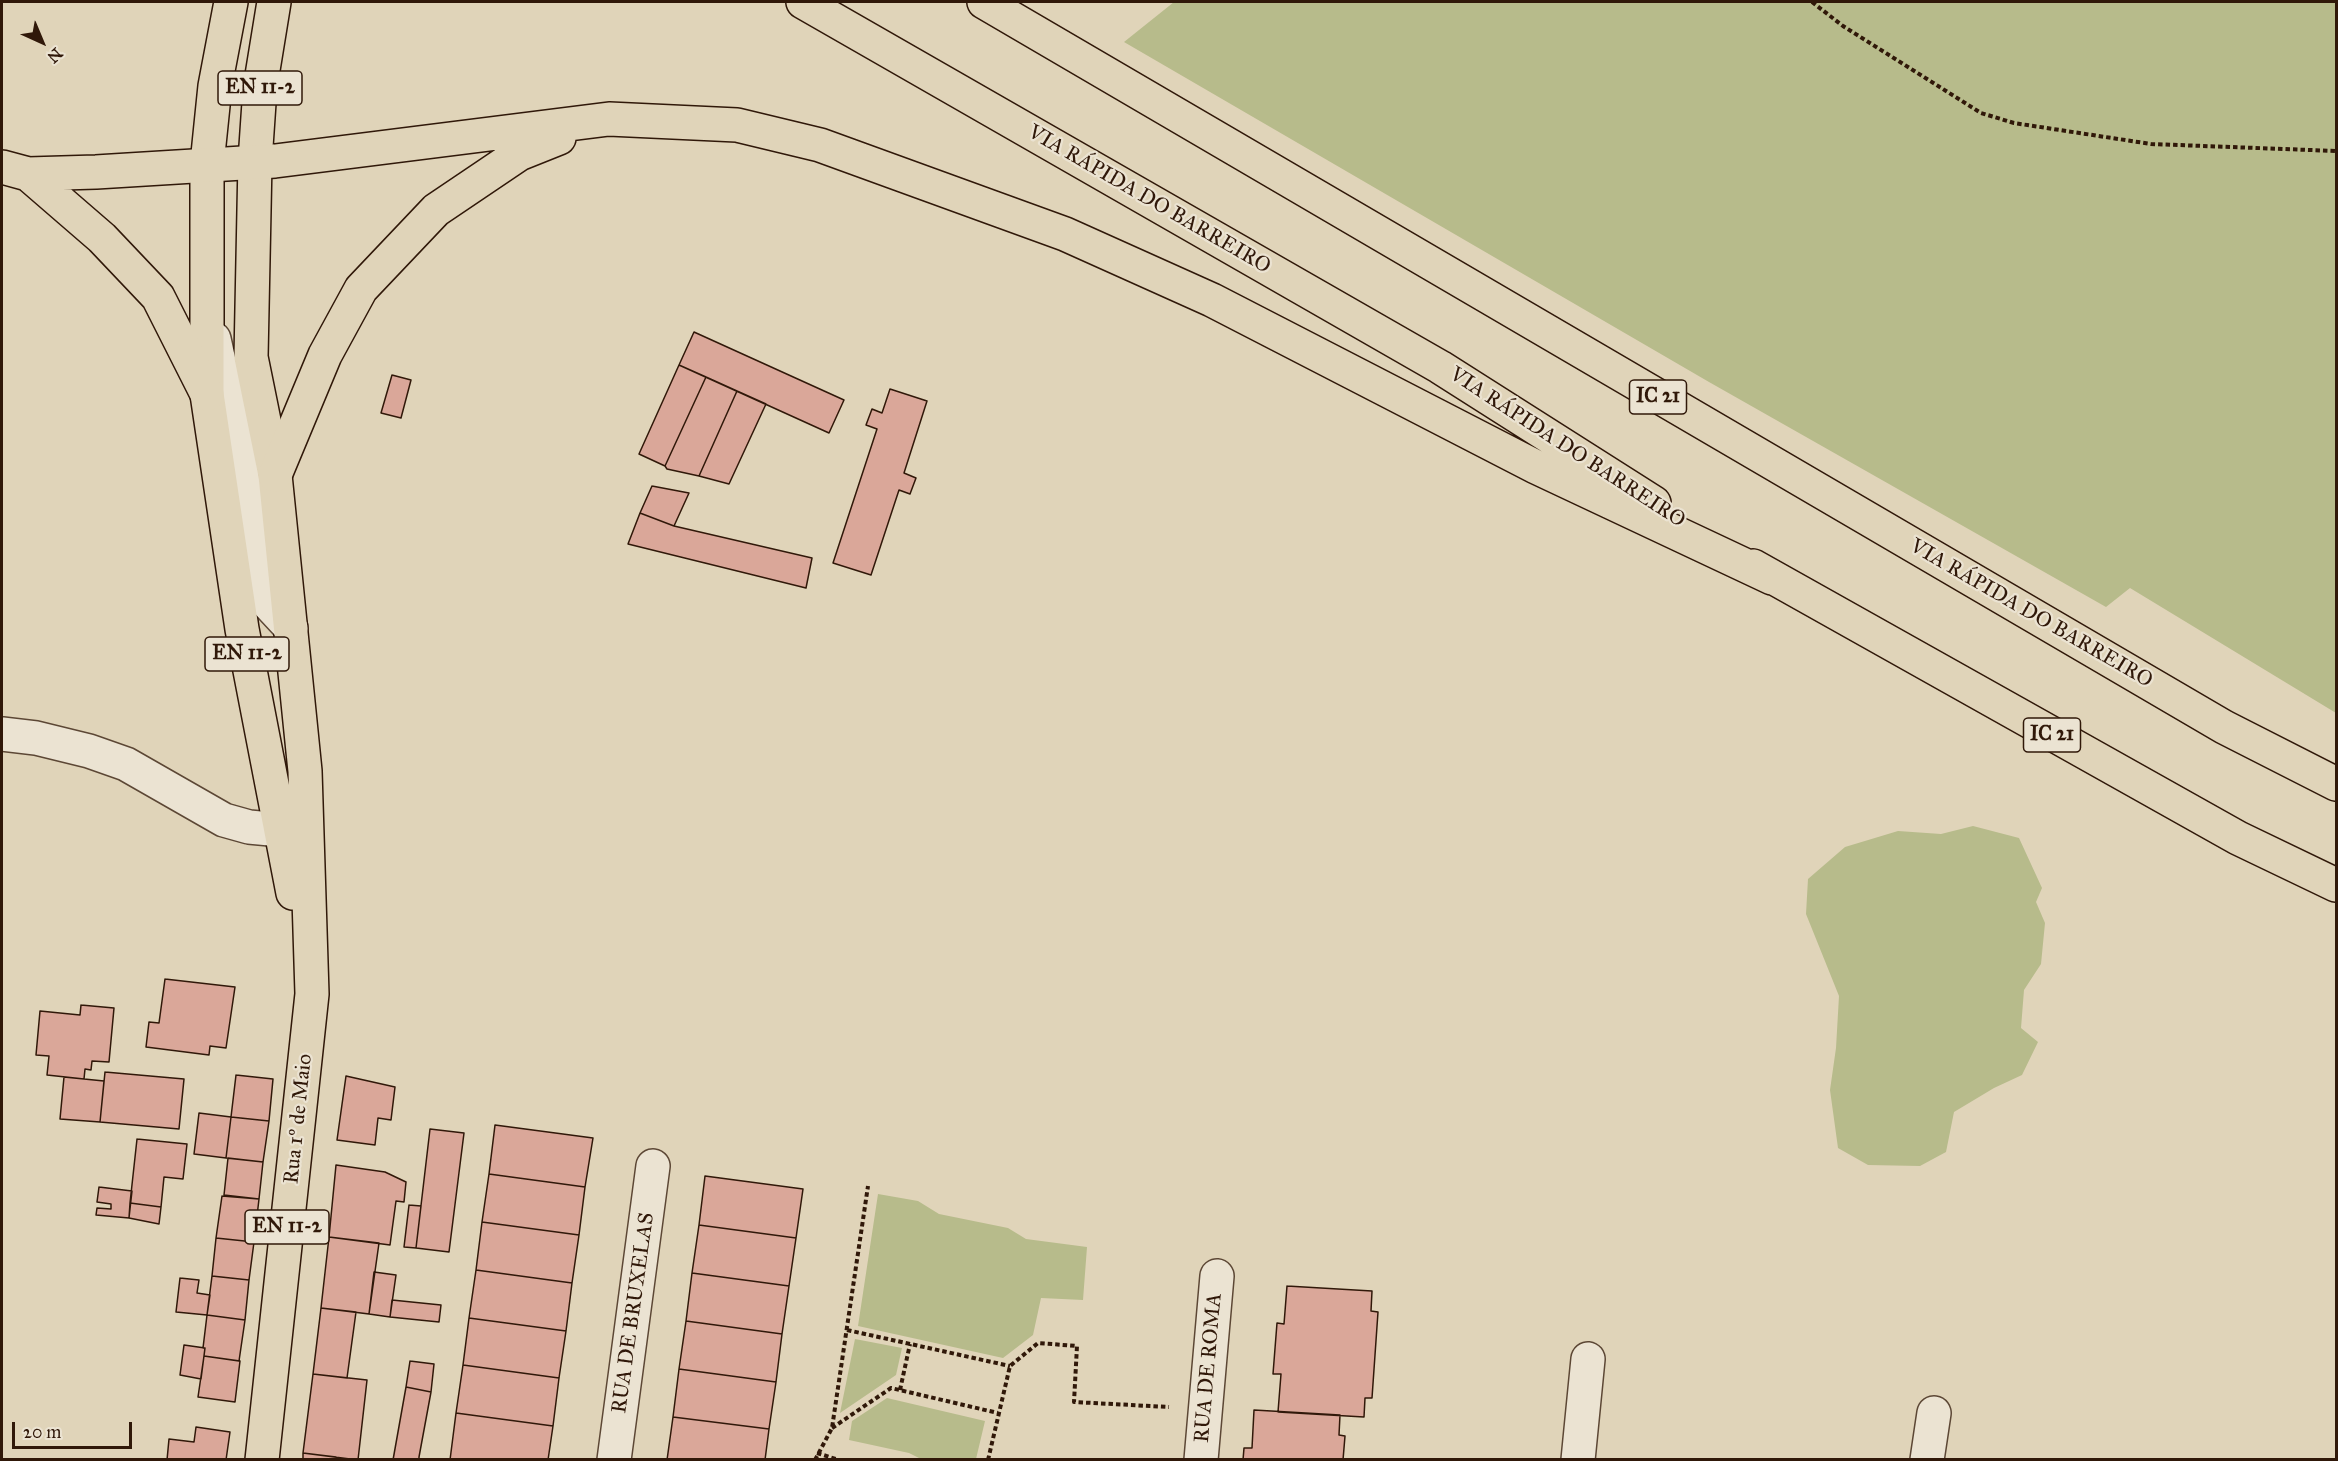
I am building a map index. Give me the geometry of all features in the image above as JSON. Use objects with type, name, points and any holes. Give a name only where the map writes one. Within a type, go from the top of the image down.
[{"type":"main road","name":"EN 11-2","points":[[231,2],[215,86],[207,164],[207,394],[242,629],[312,994]]},
{"type":"main road","name":"EN 11-2","points":[[274,2],[260,88],[255,161],[251,357],[275,475],[305,771],[312,994]]},
{"type":"main road","name":"VIA RÁPIDA DO BARREIRO","points":[[803,2],[1440,366],[1772,578],[2238,838],[2337,885]]},
{"type":"main road","name":"VIA RÁPIDA DO BARREIRO","points":[[984,2],[2224,727],[2337,784]]},
{"type":"main road","points":[[15,171],[96,172],[275,161],[609,120],[737,125],[820,145],[1065,234],[1212,300],[1536,467],[1772,578]]},
{"type":"main road","points":[[275,475],[325,355],[361,289],[436,210],[519,154],[609,120]]},
{"type":"main road","points":[[15,171],[102,238],[158,297],[207,394]]},
{"type":"main road","name":"Rua 1º de Maio","points":[[262,1460],[312,994]]},
{"type":"street","points":[[208,310],[233,424],[264,599],[291,628]]},
{"type":"street","points":[[2,734],[36,738],[89,751],[126,765],[224,820],[249,827],[281,830]]},
{"type":"street","name":"RUA DE BRUXELAS","points":[[614,1460],[653,1166]]},
{"type":"street","name":"RUA DE ROMA","points":[[1202,1460],[1217,1276]]},
{"type":"street","points":[[1578,1460],[1588,1359]]},
{"type":"street","points":[[1927,1460],[1934,1413]]},
{"type":"path","points":[[1812,2],[1843,26],[1981,113],[2014,123],[2151,144],[2337,151]]},
{"type":"path","points":[[832,1428],[868,1186]]},
{"type":"path","points":[[847,1330],[1010,1366]]},
{"type":"path","points":[[988,1460],[1010,1366],[1038,1343],[1077,1346],[1074,1402],[1206,1408]]},
{"type":"path","points":[[900,1390],[910,1344]]},
{"type":"path","points":[[815,1460],[816,1453],[832,1428],[891,1388],[998,1413]]},
{"type":"path","points":[[816,1453],[839,1460]]},
{"type":"green space","points":[[1174,2],[2336,2],[2336,713],[2130,588],[2106,607],[1709,382],[1124,42]]},
{"type":"green space","points":[[1973,826],[2019,838],[2042,888],[2036,902],[2045,923],[2041,964],[2024,990],[2021,1028],[2038,1042],[2022,1075],[1994,1088],[1954,1112],[1946,1152],[1920,1166],[1868,1165],[1838,1148],[1830,1090],[1836,1048],[1839,996],[1806,914],[1808,879],[1845,847],[1898,831],[1941,834]]},
{"type":"green space","points":[[878,1194],[918,1201],[939,1214],[1008,1228],[1026,1239],[1087,1247],[1083,1300],[1041,1298],[1033,1335],[1003,1358],[858,1326]]},
{"type":"green space","points":[[855,1339],[902,1348],[896,1375],[840,1413]]},
{"type":"green space","points":[[887,1398],[985,1421],[976,1459],[921,1459],[909,1453],[849,1440],[852,1421]]},
{"type":"building","points":[[694,332],[844,400],[829,433],[679,365]]},
{"type":"building","points":[[679,365],[706,377],[665,466],[639,454]]},
{"type":"building","points":[[392,375],[411,380],[401,418],[381,413]]},
{"type":"building","points":[[706,377],[737,391],[699,476],[667,469],[665,466]]},
{"type":"building","points":[[890,389],[927,401],[904,473],[916,478],[910,494],[899,490],[871,575],[833,563],[877,429],[866,425],[872,409],[882,413]]},
{"type":"building","points":[[737,391],[766,404],[729,484],[699,476]]},
{"type":"building","points":[[652,486],[689,493],[674,526],[640,513]]},
{"type":"building","points":[[640,513],[674,526],[812,558],[806,588],[628,544]]},
{"type":"building","points":[[165,979],[235,987],[226,1048],[210,1046],[209,1055],[146,1047],[149,1022],[159,1023]]},
{"type":"building","points":[[81,1005],[114,1008],[109,1062],[92,1061],[91,1070],[85,1069],[84,1079],[47,1075],[49,1056],[36,1055],[40,1011],[80,1015]]},
{"type":"building","points":[[105,1072],[184,1079],[179,1129],[100,1122]]},
{"type":"building","points":[[236,1075],[273,1079],[269,1121],[231,1117]]},
{"type":"building","points":[[346,1076],[395,1087],[391,1120],[378,1118],[375,1145],[337,1140]]},
{"type":"building","points":[[64,1077],[104,1081],[100,1122],[60,1119]]},
{"type":"building","points":[[199,1113],[231,1117],[226,1158],[194,1154]]},
{"type":"building","points":[[231,1117],[269,1121],[263,1162],[226,1158]]},
{"type":"building","points":[[495,1125],[593,1138],[585,1187],[489,1174]]},
{"type":"building","points":[[430,1129],[464,1133],[449,1252],[416,1248]]},
{"type":"building","points":[[137,1139],[187,1144],[183,1179],[164,1177],[161,1207],[130,1203]]},
{"type":"building","points":[[228,1158],[263,1162],[259,1199],[224,1195]]},
{"type":"building","points":[[336,1165],[385,1172],[406,1182],[404,1202],[396,1201],[390,1245],[329,1237]]},
{"type":"building","points":[[489,1174],[585,1187],[579,1235],[482,1222]]},
{"type":"building","points":[[705,1176],[803,1189],[796,1238],[699,1225]]},
{"type":"building","points":[[99,1187],[132,1191],[129,1218],[96,1215],[97,1208],[111,1209],[111,1204],[97,1202]]},
{"type":"building","points":[[222,1196],[259,1199],[254,1242],[216,1238]]},
{"type":"building","points":[[130,1203],[161,1207],[159,1224],[129,1218]]},
{"type":"building","points":[[409,1205],[421,1206],[416,1248],[404,1247]]},
{"type":"building","points":[[482,1222],[579,1235],[572,1283],[476,1270]]},
{"type":"building","points":[[699,1225],[796,1238],[789,1286],[692,1273]]},
{"type":"building","points":[[329,1237],[379,1243],[369,1314],[321,1308]]},
{"type":"building","points":[[216,1238],[254,1242],[249,1280],[212,1276]]},
{"type":"building","points":[[476,1270],[572,1283],[566,1331],[469,1318]]},
{"type":"building","points":[[374,1272],[396,1275],[390,1317],[369,1314]]},
{"type":"building","points":[[692,1273],[789,1286],[782,1334],[686,1321]]},
{"type":"building","points":[[212,1276],[249,1280],[245,1320],[207,1315]]},
{"type":"building","points":[[180,1278],[199,1280],[197,1293],[210,1295],[207,1315],[176,1312]]},
{"type":"building","points":[[1287,1286],[1372,1291],[1371,1311],[1378,1312],[1372,1398],[1365,1398],[1364,1417],[1278,1412],[1281,1374],[1273,1374],[1277,1323],[1284,1324]]},
{"type":"building","points":[[392,1300],[441,1305],[439,1322],[390,1317]]},
{"type":"building","points":[[321,1308],[356,1312],[347,1378],[313,1374]]},
{"type":"building","points":[[207,1315],[245,1320],[239,1361],[204,1356]]},
{"type":"building","points":[[469,1318],[566,1331],[559,1378],[463,1365]]},
{"type":"building","points":[[686,1321],[782,1334],[776,1382],[679,1369]]},
{"type":"building","points":[[184,1345],[205,1348],[201,1379],[180,1375]]},
{"type":"building","points":[[204,1356],[240,1361],[235,1402],[198,1397]]},
{"type":"building","points":[[410,1361],[434,1364],[431,1392],[406,1387]]},
{"type":"building","points":[[463,1365],[559,1378],[553,1426],[456,1413]]},
{"type":"building","points":[[679,1369],[776,1382],[769,1429],[673,1417]]},
{"type":"building","points":[[313,1374],[367,1380],[358,1460],[303,1453]]},
{"type":"building","points":[[406,1387],[431,1392],[419,1460],[393,1460]]},
{"type":"building","points":[[1254,1410],[1340,1415],[1339,1435],[1345,1436],[1343,1460],[1243,1460],[1244,1448],[1252,1448]]},
{"type":"building","points":[[456,1413],[553,1426],[548,1460],[450,1460]]},
{"type":"building","points":[[673,1417],[769,1429],[765,1460],[667,1460]]},
{"type":"building","points":[[196,1427],[230,1432],[226,1460],[167,1460],[169,1439],[194,1442]]},
{"type":"building","points":[[303,1453],[336,1457],[336,1460],[303,1460]]}]
